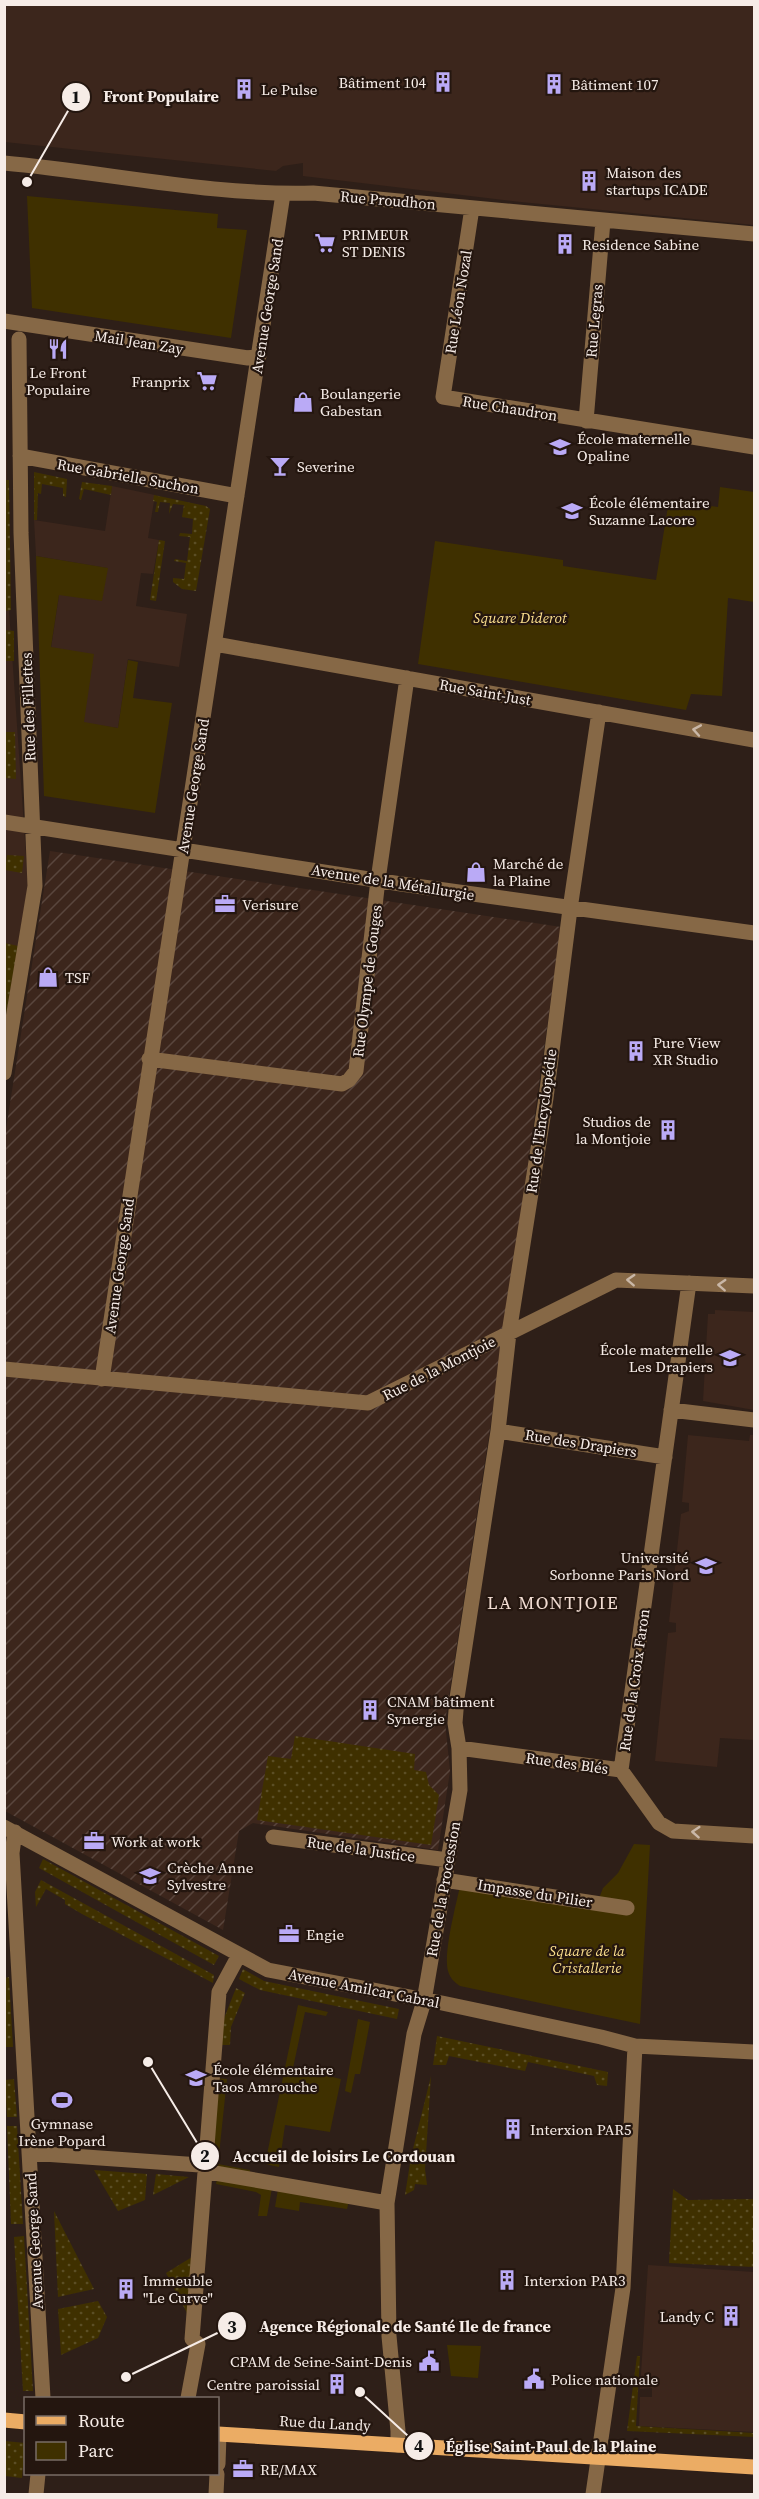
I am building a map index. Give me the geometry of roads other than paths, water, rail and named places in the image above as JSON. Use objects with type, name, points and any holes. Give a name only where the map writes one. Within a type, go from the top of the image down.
[{"type":"main road","points":[[4,2420],[24,2422]]},
{"type":"main road","name":"Rue du Landy","points":[[219,2435],[754,2467]]},
{"type":"street","name":"Rue Proudhon","points":[[4,163],[180,185],[284,194],[313,193],[754,234]]},
{"type":"street","name":"Avenue George Sand","points":[[102,1379],[149,1059],[184,850],[284,194]]},
{"type":"street","name":"Rue Léon Nozal","points":[[443,397],[472,208]]},
{"type":"street","name":"Rue Legras","points":[[586,421],[603,221]]},
{"type":"street","name":"Mail Jean Zay","points":[[14,328],[248,358],[259,356]]},
{"type":"street","name":"Rue des Fillettes","points":[[4,1073],[35,886],[14,328]]},
{"type":"street","name":"Rue Chaudron","points":[[443,397],[754,447]]},
{"type":"street","name":"Rue Gabrielle Suchon","points":[[20,456],[237,496]]},
{"type":"street","name":"Rue Saint-Just","points":[[216,644],[754,740]]},
{"type":"street","name":"Rue Olympe de Gouges","points":[[149,1059],[342,1084],[350,1080],[356,1071],[378,880],[407,678]]},
{"type":"street","name":"Rue de l'Encyclopédie","points":[[509,1333],[546,1098],[570,909],[599,712]]},
{"type":"street","name":"Avenue de la Métallurgie","points":[[4,822],[570,909],[754,933]]},
{"type":"street","name":"Rue de la Montjoie","points":[[4,1369],[368,1403],[616,1280],[754,1286]]},
{"type":"street","name":"Rue de la Croix Faron","points":[[621,1770],[689,1283]]},
{"type":"street","name":"Rue de la Procession","points":[[398,2445],[388,2336],[387,2203],[410,2054],[416,2024],[424,2001],[460,1790],[459,1748],[455,1723],[498,1431],[509,1333]]},
{"type":"street","points":[[671,1410],[754,1420]]},
{"type":"street","name":"Rue des Drapiers","points":[[498,1431],[666,1452]]},
{"type":"street","name":"Rue des Blés","points":[[459,1748],[621,1770],[658,1823],[673,1831],[754,1836]]},
{"type":"street","name":"Avenue George Sand","points":[[10,1829],[43,2397]]},
{"type":"street","name":"Avenue Amilcar Cabral","points":[[10,1829],[268,1970],[601,2037],[635,2046],[754,2052]]},
{"type":"street","name":"Rue de la Justice","points":[[273,1837],[448,1860]]},
{"type":"street","name":"Impasse du Pilier","points":[[444,1880],[627,1908]]},
{"type":"street","points":[[188,2397],[198,2344],[192,2339],[219,1992],[239,1955]]},
{"type":"street","points":[[593,2494],[623,2288],[635,2046]]},
{"type":"street","points":[[29,2153],[200,2165],[209,2172],[387,2203]]},
{"type":"street","points":[[36,2494],[38,2475]]},
{"type":"street","points":[[216,2494],[217,2475]]},
{"type":"place","name":"Bâtiment 104","points":[[443,82]]},
{"type":"place","name":"Bâtiment 107","points":[[554,84]]},
{"type":"place","name":"Le Pulse","points":[[244,89]]},
{"type":"place","name":"Maison des startups ICADE","points":[[589,181]]},
{"type":"place","name":"Front Populaire","points":[[27,182]]},
{"type":"place","name":"PRIMEUR ST DENIS","points":[[325,243]]},
{"type":"place","name":"Residence Sabine","points":[[565,244]]},
{"type":"place","name":"Le Front Populaire","points":[[58,349]]},
{"type":"place","name":"Franprix","points":[[207,381]]},
{"type":"place","name":"Boulangerie Gabestan","points":[[303,402]]},
{"type":"place","name":"École maternelle Opaline","points":[[560,447]]},
{"type":"place","name":"Severine","points":[[280,466]]},
{"type":"place","name":"École élémentaire Suzanne Lacore","points":[[572,511]]},
{"type":"place","name":"Marché de la Plaine","points":[[476,872]]},
{"type":"place","name":"Verisure","points":[[225,904]]},
{"type":"place","name":"TSF","points":[[48,977]]},
{"type":"place","name":"Pure View XR Studio","points":[[636,1051]]},
{"type":"place","name":"Studios de la Montjoie","points":[[668,1130]]},
{"type":"place","name":"École maternelle Les Drapiers","points":[[730,1358]]},
{"type":"place","name":"Université Sorbonne Paris Nord","points":[[706,1566]]},
{"type":"place","name":"CNAM bâtiment Synergie","points":[[370,1710]]},
{"type":"place","name":"Work at work","points":[[94,1841]]},
{"type":"place","name":"Crèche Anne Sylvestre","points":[[150,1876]]},
{"type":"place","name":"Engie","points":[[289,1934]]},
{"type":"place","name":"Accueil de loisirs Le Cordouan","points":[[148,2062]]},
{"type":"place","name":"École élémentaire Taos Amrouche","points":[[196,2078]]},
{"type":"place","name":"Gymnase Irène Popard","points":[[62,2100]]},
{"type":"place","name":"Interxion PAR5","points":[[513,2129]]},
{"type":"place","name":"Interxion PAR3","points":[[507,2280]]},
{"type":"place","name":"Immeuble \"Le Curve\"","points":[[126,2289]]},
{"type":"place","name":"Landy C","points":[[731,2316]]},
{"type":"place","name":"CPAM de Seine-Saint-Denis","points":[[429,2361]]},
{"type":"place","name":"Agence Régionale de Santé Ile de france","points":[[126,2377]]},
{"type":"place","name":"Police nationale","points":[[534,2379]]},
{"type":"place","name":"Centre paroissial","points":[[337,2384]]},
{"type":"place","name":"Église Saint-Paul de la Plaine","points":[[360,2392]]},
{"type":"place","name":"RE/MAX","points":[[243,2469]]},
{"type":"district","name":"LA MONTJOIE","points":[[553,1602]]},
{"type":"park label","name":"Square Diderot","points":[[520,617]]},
{"type":"park label","name":"Square de la Cristallerie","points":[[587,1958]]}]
